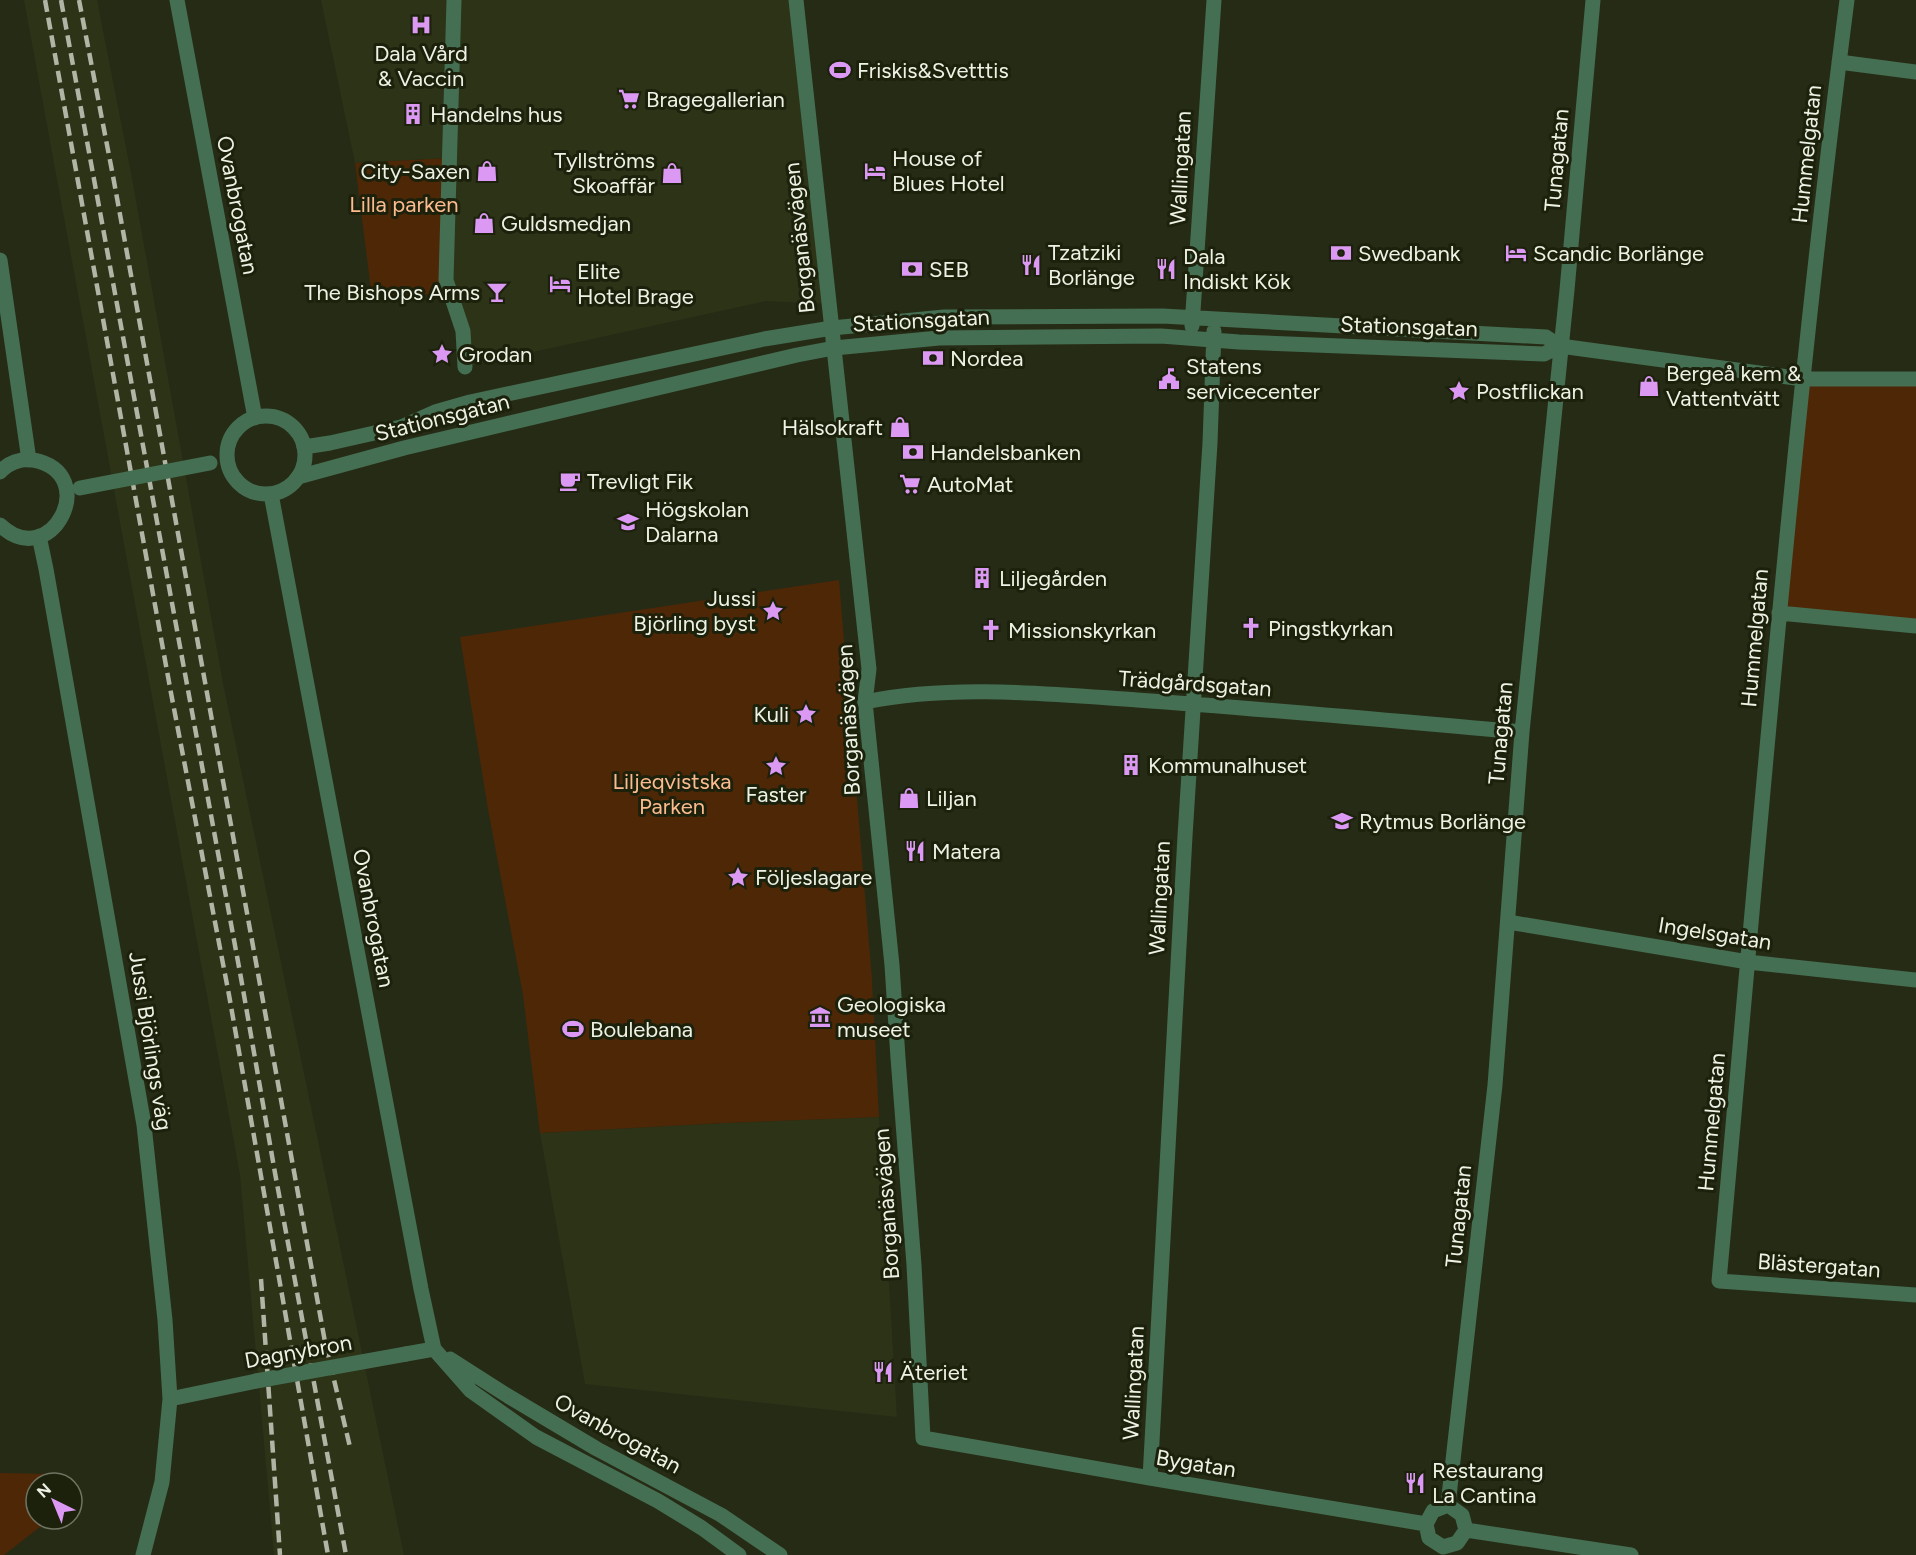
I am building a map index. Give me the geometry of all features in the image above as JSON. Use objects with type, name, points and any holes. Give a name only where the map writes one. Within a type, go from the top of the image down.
[{"type":"street","name":"Ovanbrogatan","points":[[177,0],[255,418]]},
{"type":"street","points":[[454,0],[446,280],[462,331],[465,367]]},
{"type":"street","name":"Borganäsvägen","points":[[796,0],[869,669],[865,702],[892,965],[914,1265],[923,1438]]},
{"type":"street","name":"Wallingatan","points":[[1191,338],[1214,0]]},
{"type":"street","name":"Tunagatan","points":[[1448,1505],[1495,1085],[1522,732],[1593,0]]},
{"type":"street","name":"Hummelgatan","points":[[1719,1281],[1779,613],[1803,379],[1847,0]]},
{"type":"street","points":[[1839,62],[1916,72]]},
{"type":"street","points":[[0,260],[28,460]]},
{"type":"street","name":"Stationsgatan","points":[[304,447],[401,427],[435,412],[470,402],[764,339],[832,328],[945,317],[1162,316],[1546,337],[1560,346],[1803,379],[1916,379]]},
{"type":"street","name":"Wallingatan","points":[[1150,1478],[1183,860],[1210,443],[1215,320]]},
{"type":"street","name":"Stationsgatan","points":[[298,477],[414,446],[796,355],[834,348],[939,338],[1161,336],[1544,354],[1560,346]]},
{"type":"street","points":[[267,416],[291,425],[299,435],[304,447],[303,468],[298,477],[282,491],[271,494],[259,494],[247,489],[234,477],[228,460],[228,446],[234,434],[243,424],[255,418],[267,416]]},
{"type":"street","points":[[0,472],[16,462],[28,460],[42,462],[53,468],[73,489]]},
{"type":"street","points":[[73,489],[228,460]]},
{"type":"street","points":[[0,525],[12,534],[25,538],[49,532],[64,514],[73,489]]},
{"type":"street","name":"Ovanbrogatan","points":[[271,494],[434,1349],[471,1391],[536,1437],[658,1501],[740,1555]]},
{"type":"street","name":"Jussi Björlings väg","points":[[39,536],[144,1125],[165,1320],[170,1399],[162,1482],[143,1555]]},
{"type":"street","points":[[1779,613],[1916,626]]},
{"type":"street","name":"Trädgårdsgatan","points":[[865,702],[898,695],[998,692],[1194,704],[1522,732]]},
{"type":"street","name":"Ingelsgatan","points":[[1508,922],[1748,962],[1916,980]]},
{"type":"street","name":"Blästergatan","points":[[1719,1281],[1916,1295]]},
{"type":"street","name":"Ovanbrogatan","points":[[434,1349],[597,1449],[721,1515],[780,1555]]},
{"type":"street","name":"Dagnybron","points":[[170,1399],[434,1349]]},
{"type":"street","name":"Bygatan","points":[[923,1438],[1426,1524]]},
{"type":"street","points":[[1448,1505],[1462,1515],[1466,1530],[1457,1543],[1443,1551],[1429,1538],[1426,1524],[1433,1511],[1448,1505]]},
{"type":"street","points":[[1466,1530],[1631,1555]]},
{"type":"shaded area","points":[[24,0],[97,0],[131,173],[223,683],[404,1555],[274,1555],[240,1175]]},
{"type":"shaded area","name":"Bragegallerian","points":[[321,0],[796,0],[829,304],[766,301],[465,367],[446,280],[449,158],[355,163]]},
{"type":"shaded area","points":[[879,1117],[897,1417],[585,1384],[540,1133]]},
{"type":"green space","name":"Lilla parken","points":[[450,158],[447,293],[372,298],[355,163]]},
{"type":"green space","points":[[1803,379],[1916,379],[1916,626],[1779,613]]},
{"type":"green space","name":"Liljeqvistska Parken","points":[[839,580],[872,980],[879,1117],[540,1133],[523,995],[488,809],[460,637]]},
{"type":"green space","points":[[0,1473],[24,1473],[24,1531],[35,1531],[4,1555],[0,1555]]},
{"type":"railway","points":[[45,0],[171,693],[229,995],[328,1555]]},
{"type":"railway","points":[[61,0],[346,1555]]},
{"type":"railway","points":[[79,0],[325,1342],[350,1447]]},
{"type":"railway","points":[[261,1279],[280,1555]]},
{"type":"place","name":"Dala Vård & Vaccin","points":[[421,25]]},
{"type":"place","name":"Friskis&Svetttis","points":[[840,70]]},
{"type":"place","name":"Bragegallerian","points":[[629,99]]},
{"type":"place","name":"Handelns hus","points":[[413,114]]},
{"type":"place","name":"City-Saxen","points":[[487,171]]},
{"type":"place","name":"House of Blues Hotel","points":[[875,171]]},
{"type":"place","name":"Tyllströms Skoaffär","points":[[672,173]]},
{"type":"place","name":"Guldsmedjan","points":[[484,223]]},
{"type":"place","name":"Swedbank","points":[[1341,253]]},
{"type":"place","name":"Scandic Borlänge","points":[[1516,253]]},
{"type":"place","name":"Tzatziki Borlänge","points":[[1031,265]]},
{"type":"place","name":"SEB","points":[[912,269]]},
{"type":"place","name":"Dala Indiskt Kök","points":[[1166,269]]},
{"type":"place","name":"Elite Hotel Brage","points":[[560,284]]},
{"type":"place","name":"The Bishops Arms","points":[[497,292]]},
{"type":"place","name":"Grodan","points":[[442,354]]},
{"type":"place","name":"Nordea","points":[[933,358]]},
{"type":"place","name":"Statens servicecenter","points":[[1169,379]]},
{"type":"place","name":"Bergeå kem & Vattentvätt","points":[[1649,386]]},
{"type":"place","name":"Postflickan","points":[[1459,391]]},
{"type":"place","name":"Hälsokraft","points":[[900,427]]},
{"type":"place","name":"Handelsbanken","points":[[913,452]]},
{"type":"place","name":"Trevligt Fik","points":[[570,481]]},
{"type":"place","name":"AutoMat","points":[[910,484]]},
{"type":"place","name":"Högskolan Dalarna","points":[[628,522]]},
{"type":"place","name":"Liljegården","points":[[982,578]]},
{"type":"place","name":"Jussi Björling byst","points":[[773,611]]},
{"type":"place","name":"Pingstkyrkan","points":[[1251,628]]},
{"type":"place","name":"Missionskyrkan","points":[[991,630]]},
{"type":"place","name":"Kuli","points":[[806,714]]},
{"type":"place","name":"Kommunalhuset","points":[[1131,765]]},
{"type":"place","name":"Faster","points":[[776,766]]},
{"type":"place","name":"Liljan","points":[[909,798]]},
{"type":"place","name":"Rytmus Borlänge","points":[[1342,821]]},
{"type":"place","name":"Matera","points":[[915,851]]},
{"type":"place","name":"Följeslagare","points":[[738,877]]},
{"type":"place","name":"Geologiska museet","points":[[820,1017]]},
{"type":"place","name":"Boulebana","points":[[573,1029]]},
{"type":"place","name":"Äteriet","points":[[883,1372]]},
{"type":"place","name":"Restaurang La Cantina","points":[[1415,1483]]}]
